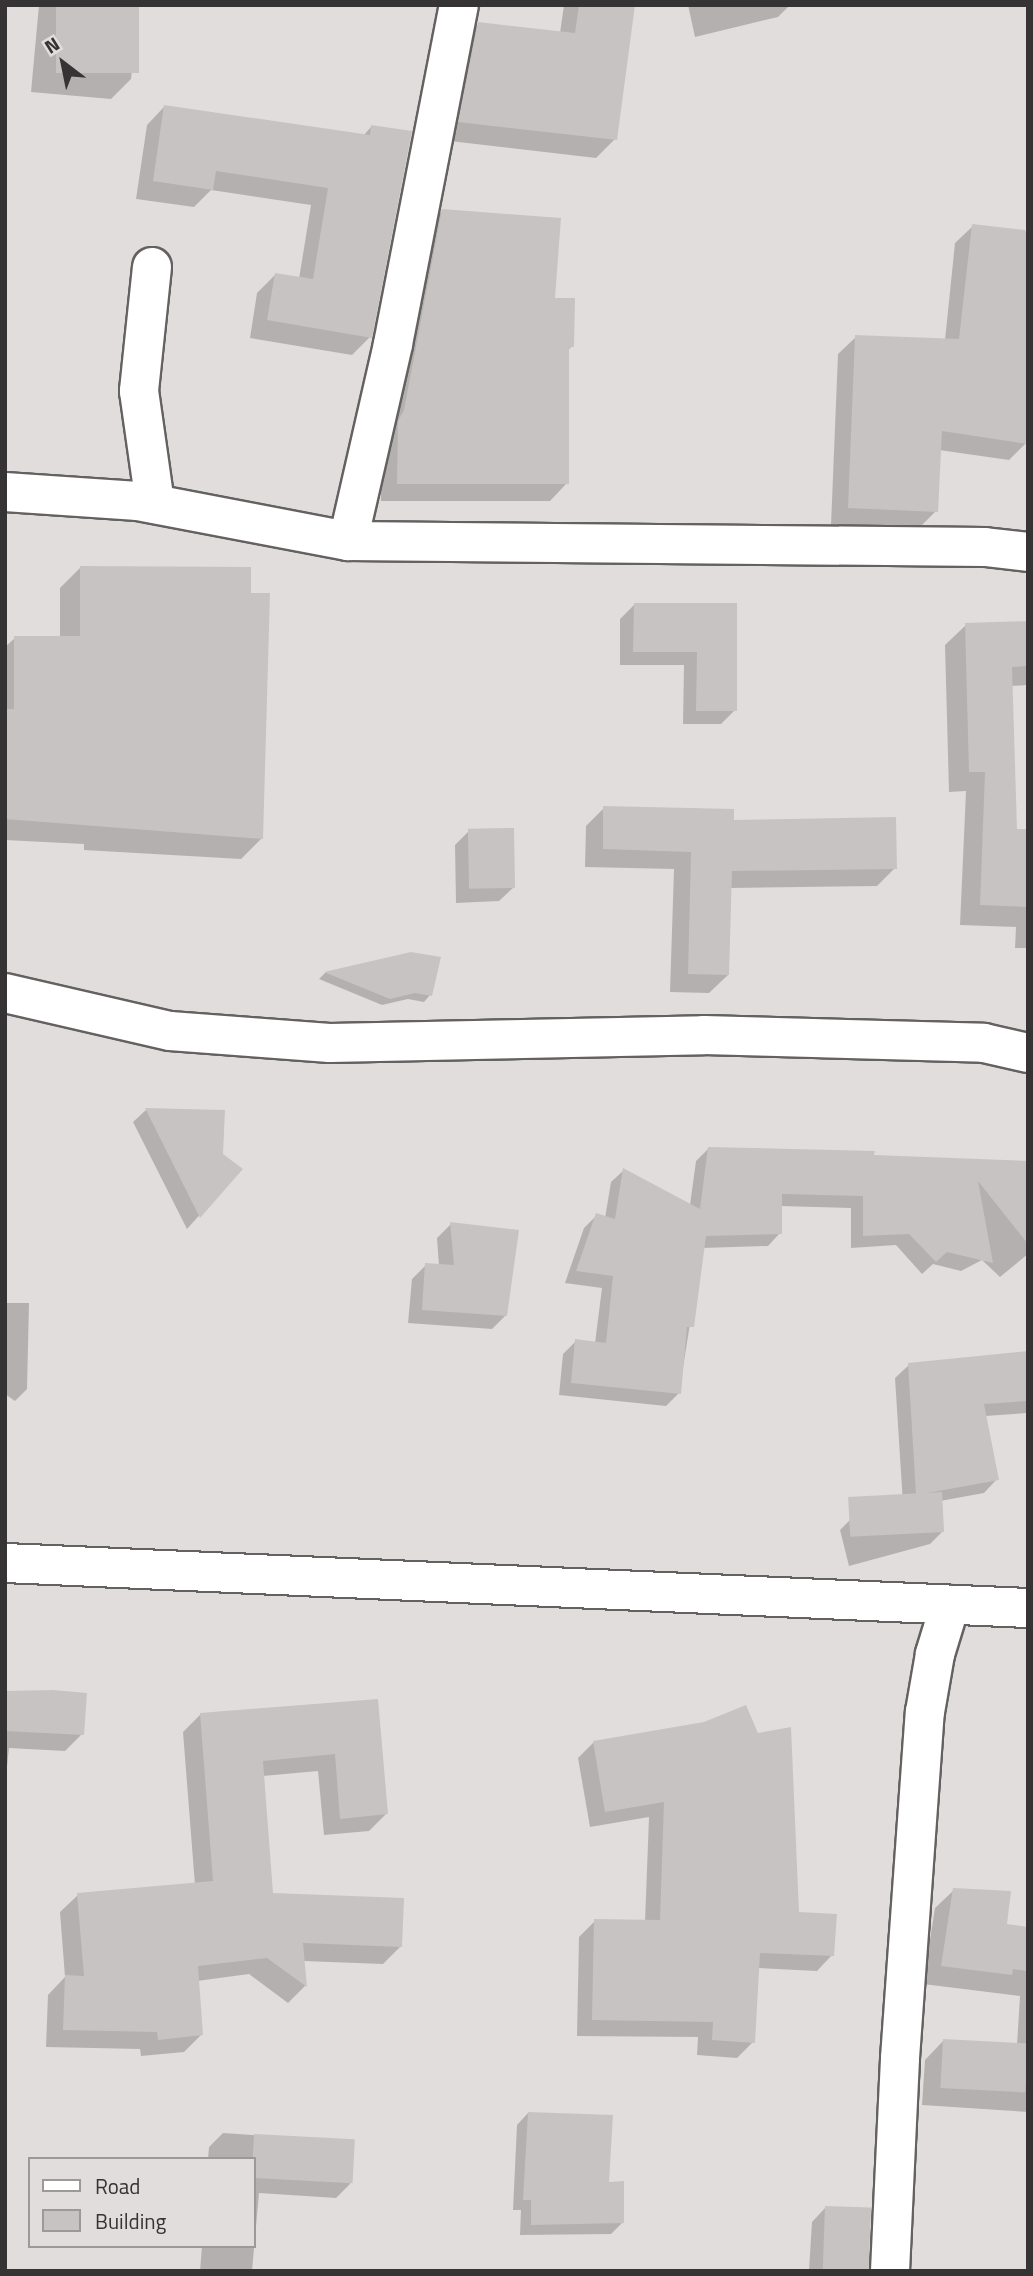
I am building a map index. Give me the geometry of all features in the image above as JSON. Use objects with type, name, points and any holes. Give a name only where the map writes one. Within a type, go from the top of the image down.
[{"type":"street","points":[[348,541],[394,344],[459,5]]},
{"type":"street","points":[[152,267],[139,391],[155,504]]},
{"type":"street","points":[[5,492],[155,504],[348,541],[985,547],[1028,552]]},
{"type":"street","points":[[5,993],[170,1031],[330,1043],[704,1034],[984,1043],[1028,1053]]},
{"type":"street","points":[[5,1563],[1028,1608]]},
{"type":"street","points":[[890,2271],[900,2058],[925,1712],[934,1654],[950,1605]]},
{"type":"building","points":[[56,5],[139,5],[139,73],[56,73]]},
{"type":"building","points":[[579,5],[635,5],[617,140],[458,122],[478,22],[575,33]]},
{"type":"building","points":[[164,105],[370,135],[371,125],[412,131],[372,338],[267,320],[275,273],[313,279],[328,188],[216,171],[213,190],[153,181]]},
{"type":"building","points":[[442,209],[561,218],[555,298],[575,298],[574,347],[569,347],[569,484],[397,484],[398,421],[404,410]]},
{"type":"building","points":[[972,224],[1025,230],[1028,237],[1028,444],[942,431],[938,512],[848,508],[855,335],[959,339]]},
{"type":"building","points":[[80,566],[251,567],[251,593],[270,593],[263,839],[5,819],[5,709],[14,709],[14,636],[80,636]]},
{"type":"building","points":[[634,603],[737,603],[737,711],[696,711],[697,652],[633,652]]},
{"type":"building","points":[[1028,621],[1028,666],[1012,667],[1017,829],[1028,829],[1028,907],[980,905],[985,772],[969,772],[965,623]]},
{"type":"building","points":[[603,806],[734,809],[734,820],[896,817],[897,869],[732,871],[729,975],[688,974],[691,852],[603,849]]},
{"type":"building","points":[[514,828],[515,888],[469,889],[468,829]]},
{"type":"building","points":[[411,952],[441,957],[432,996],[415,993],[390,999],[324,972]]},
{"type":"building","points":[[145,1108],[225,1110],[223,1154],[243,1169],[200,1218]]},
{"type":"building","points":[[708,1147],[875,1151],[874,1155],[1028,1161],[1028,1244],[978,1181],[993,1263],[947,1252],[936,1262],[909,1234],[863,1236],[863,1196],[782,1194],[782,1234],[706,1236],[694,1327],[687,1327],[681,1394],[571,1383],[575,1339],[606,1343],[613,1276],[576,1271],[596,1213],[615,1219],[623,1168],[700,1209]]},
{"type":"building","points":[[450,1222],[519,1230],[507,1316],[422,1310],[425,1263],[454,1265]]},
{"type":"building","points":[[1028,1351],[1028,1401],[984,1404],[999,1480],[916,1495],[908,1363]]},
{"type":"building","points":[[942,1492],[944,1532],[850,1537],[848,1497]]},
{"type":"building","points":[[53,1690],[87,1693],[84,1735],[5,1731],[5,1691]]},
{"type":"building","points":[[378,1699],[388,1814],[340,1819],[335,1754],[263,1761],[273,1893],[404,1898],[402,1947],[303,1943],[307,1987],[267,1958],[198,1966],[203,2035],[158,2040],[157,2032],[63,2030],[65,1975],[84,1976],[77,1893],[213,1881],[200,1713]]},
{"type":"building","points":[[746,1705],[758,1733],[791,1727],[799,1912],[837,1914],[834,1956],[760,1953],[755,2043],[712,2040],[713,2022],[592,2020],[594,1919],[660,1920],[664,1802],[605,1812],[593,1741],[704,1722]]},
{"type":"building","points":[[953,1888],[1011,1891],[1007,1924],[1028,1927],[1028,1971],[1013,1969],[1012,1975],[941,1966]]},
{"type":"building","points":[[943,2039],[1028,2043],[1025,2092],[940,2088]]},
{"type":"building","points":[[528,2112],[613,2115],[609,2182],[624,2181],[624,2223],[531,2225],[531,2200],[523,2200]]},
{"type":"building","points":[[254,2134],[355,2139],[353,2183],[256,2178],[256,2157],[253,2157]]},
{"type":"building","points":[[825,2206],[871,2208],[869,2271],[823,2271]]}]
